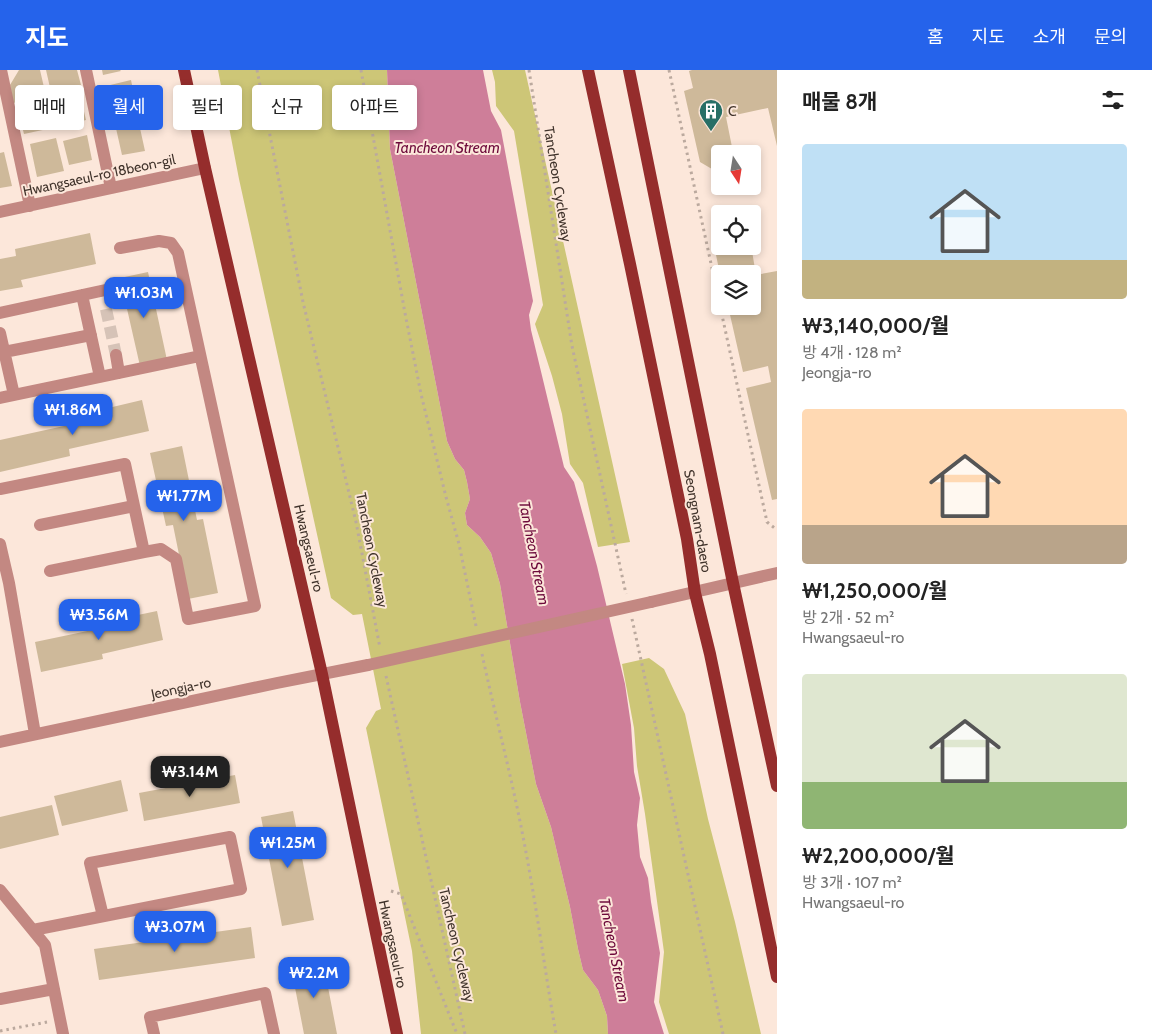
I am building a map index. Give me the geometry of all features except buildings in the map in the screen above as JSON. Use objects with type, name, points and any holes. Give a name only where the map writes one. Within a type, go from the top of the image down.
[{"type":"main road","name":"Hwangsaeul-ro","points":[[184,70],[322,674],[397,1034]]},
{"type":"main road","name":"Seongnam-daero","points":[[588,70],[688,539],[695,593],[710,654],[777,977]]},
{"type":"main road","name":"Seongnam-daero","points":[[629,70],[733,583],[777,786]]},
{"type":"street","points":[[1,70],[30,206]]},
{"type":"street","points":[[86,70],[111,188]]},
{"type":"street","name":"Hwangsaeul-ro 18beon-gil","points":[[0,212],[205,168]]},
{"type":"street","points":[[50,571],[161,549],[176,559],[188,619],[255,606],[178,253],[171,243],[159,241],[120,248]]},
{"type":"street","points":[[0,313],[110,289]]},
{"type":"street","points":[[82,295],[100,377]]},
{"type":"street","points":[[0,332],[14,395]]},
{"type":"street","points":[[4,352],[91,335]]},
{"type":"street","points":[[116,355],[119,373]]},
{"type":"street","points":[[0,398],[200,356]]},
{"type":"street","points":[[0,489],[125,464],[144,552]]},
{"type":"street","points":[[40,525],[134,506]]},
{"type":"street","points":[[0,544],[4,584],[35,734]]},
{"type":"street","points":[[695,593],[777,573]]},
{"type":"street","name":"Jeongja-ro","points":[[0,742],[368,665],[695,593]]},
{"type":"street","points":[[32,930],[241,889],[230,837],[90,863],[103,916]]},
{"type":"street","points":[[0,890],[45,945],[63,1034]]},
{"type":"street","points":[[0,999],[54,989]]},
{"type":"street","points":[[154,1034],[150,1017],[265,993],[274,1034]]},
{"type":"path","name":"Tancheon Cycleway","points":[[257,70],[303,302],[356,522],[382,654]]},
{"type":"path","points":[[361,70],[420,385],[459,544],[477,629]]},
{"type":"path","name":"Tancheon Cycleway","points":[[529,70],[572,346],[627,598]]},
{"type":"path","points":[[669,70],[711,265]]},
{"type":"path","points":[[722,315],[768,522],[777,530]]},
{"type":"path","points":[[631,617],[722,1034]]},
{"type":"path","points":[[481,648],[524,840],[556,1034]]},
{"type":"path","name":"Tancheon Cycleway","points":[[385,673],[465,1034]]},
{"type":"path","points":[[391,891],[402,894],[457,1034]]},
{"type":"path","points":[[0,1030],[60,1019]]},
{"type":"shaded area","points":[[218,70],[387,70],[388,85],[332,85],[332,130],[389,130],[390,149],[447,441],[455,459],[464,470],[467,482],[470,499],[465,513],[467,525],[480,537],[491,553],[500,584],[536,784],[551,827],[583,970],[598,990],[607,1016],[608,1034],[421,1034],[412,951],[366,728],[376,711],[381,709],[362,614],[353,615],[331,598],[230,130],[242,130],[242,85],[221,85]]},
{"type":"shaded area","points":[[492,70],[525,70],[630,542],[598,547],[583,483],[570,464],[562,414],[535,324],[543,305],[514,131],[496,106],[495,82]]},
{"type":"shaded area","points":[[649,658],[664,669],[685,714],[708,819],[735,922],[761,1034],[669,1034],[659,1002],[664,952],[637,766],[634,728],[622,664]]},
{"type":"water","name":"Tancheon Stream","points":[[387,70],[483,70],[491,111],[501,130],[533,301],[529,315],[531,330],[564,467],[574,482],[597,566],[625,684],[631,725],[634,772],[640,798],[637,825],[640,857],[648,878],[660,953],[654,1002],[664,1034],[608,1034],[607,1016],[598,990],[583,970],[551,827],[536,784],[500,584],[491,553],[480,537],[467,525],[465,513],[470,499],[467,482],[464,470],[455,459],[447,441],[390,149],[389,130],[417,130],[417,85],[388,85]]},
{"type":"tunnel","points":[[106,309],[116,355]]},
{"type":"place","name":"C","points":[[711,132]]}]
